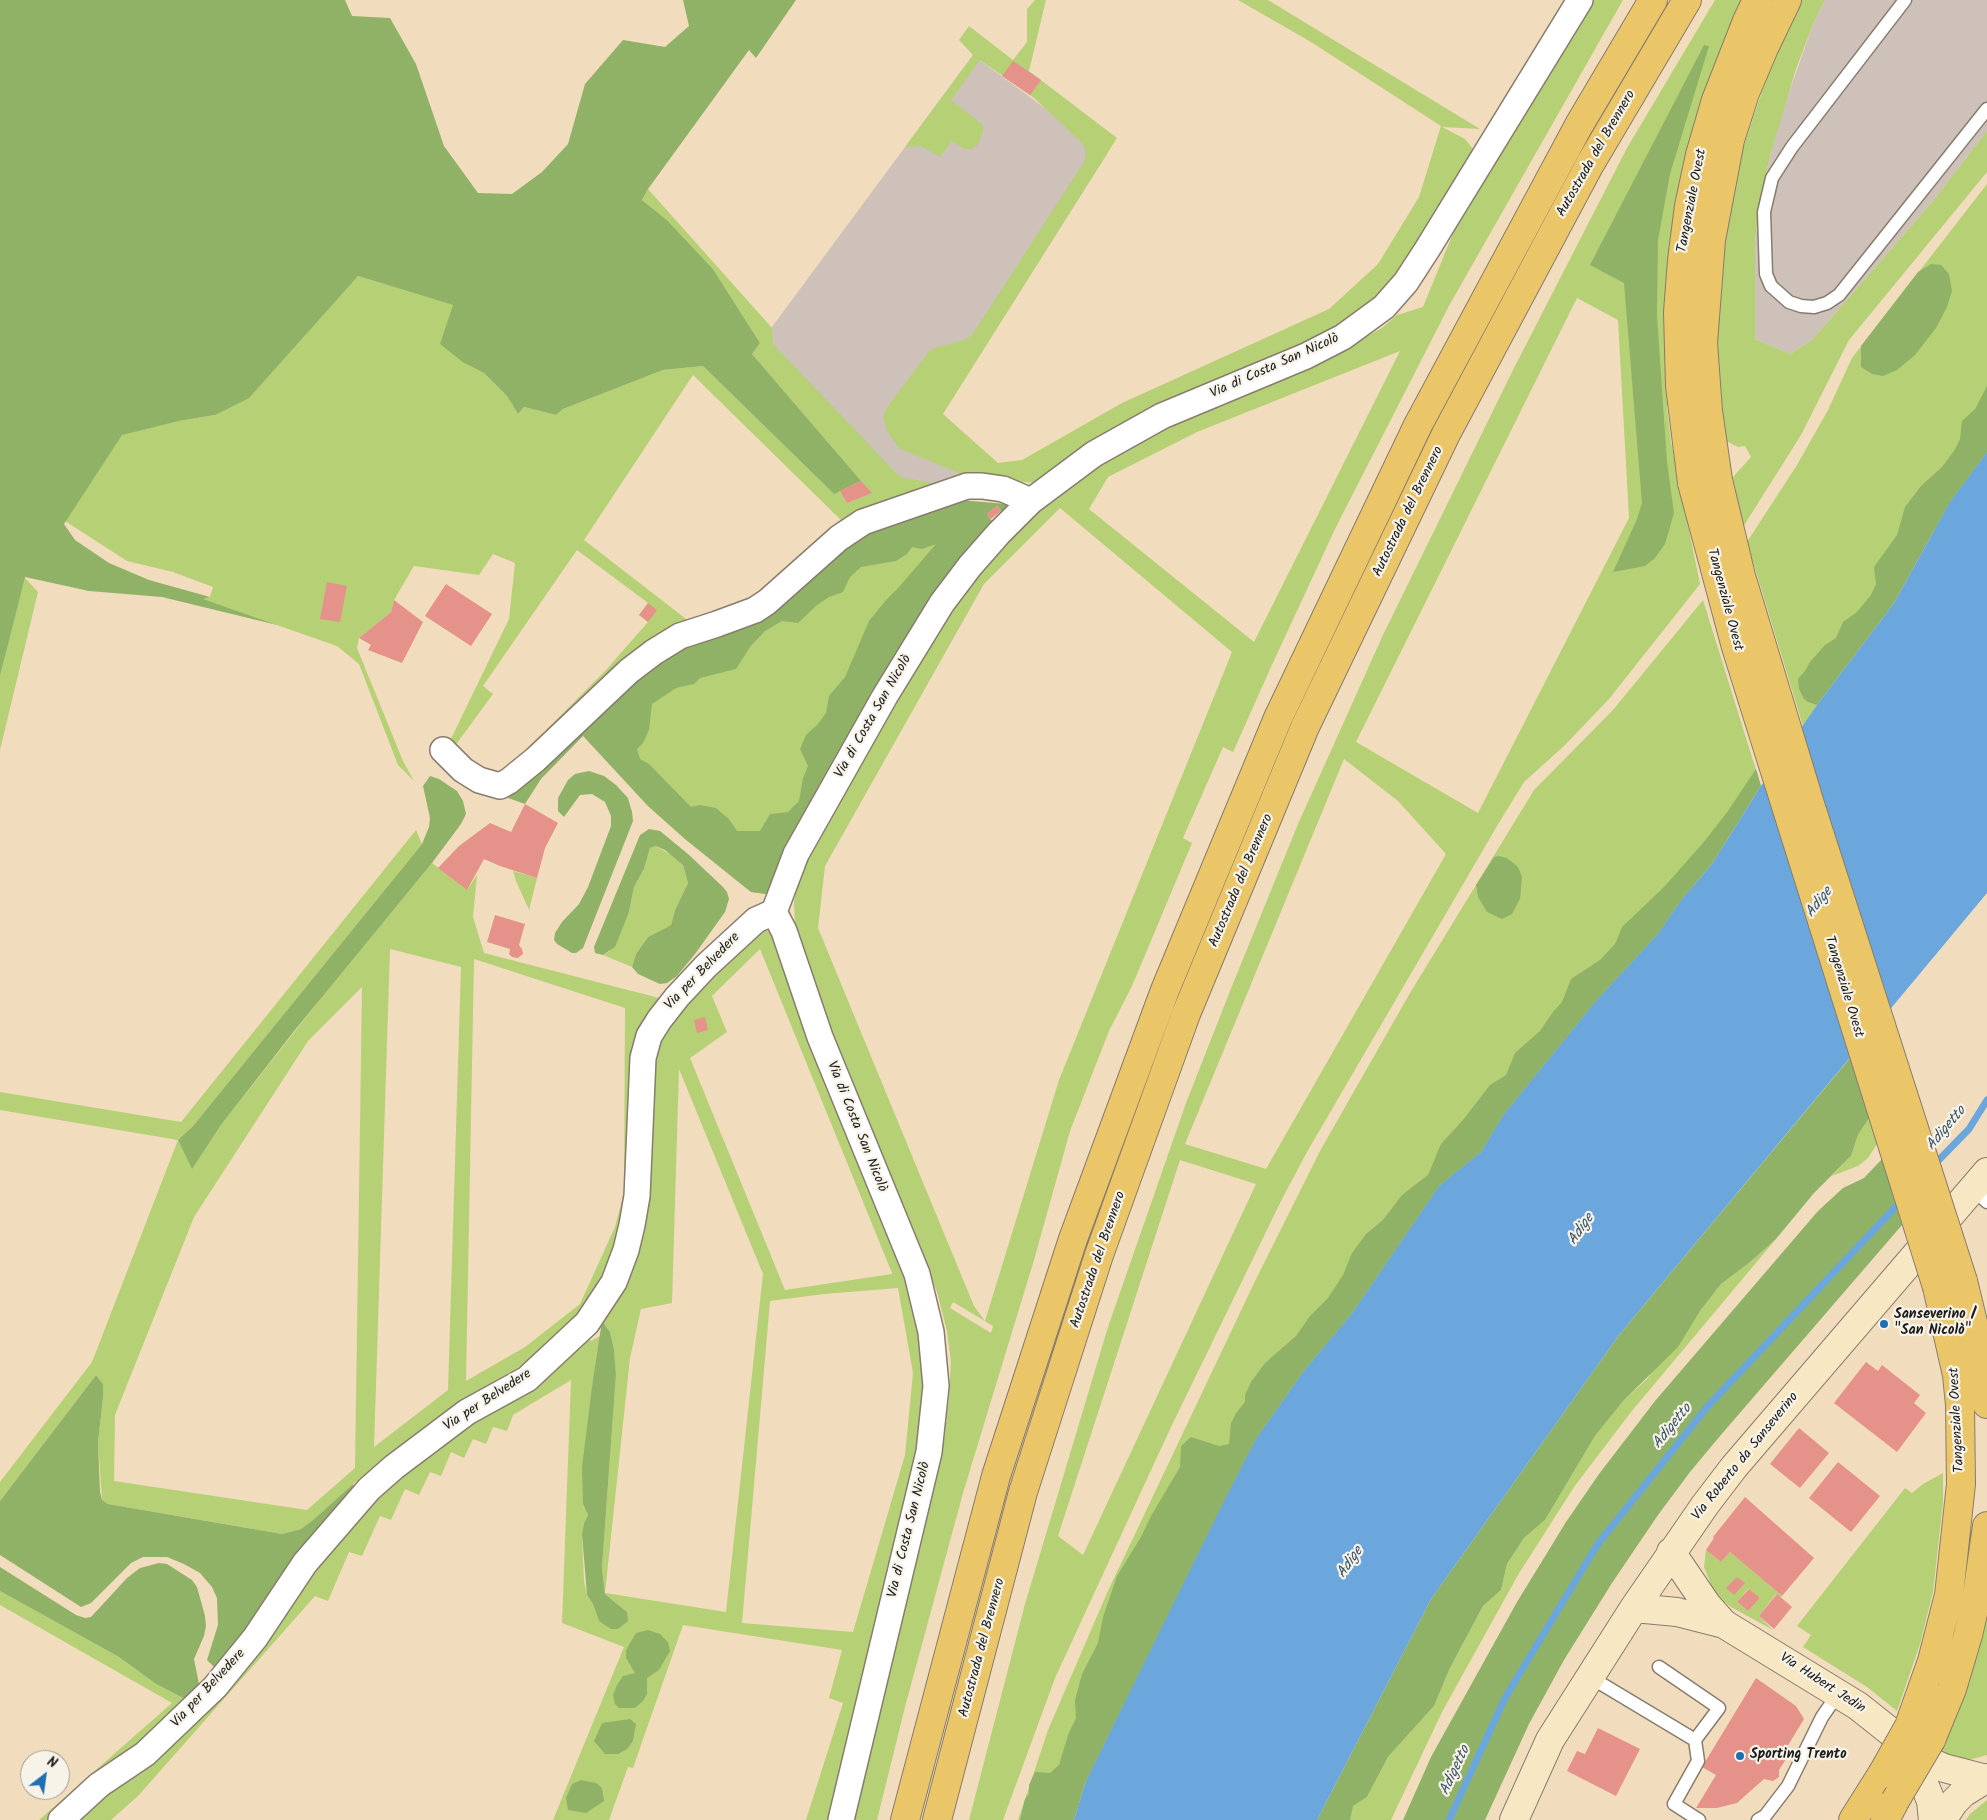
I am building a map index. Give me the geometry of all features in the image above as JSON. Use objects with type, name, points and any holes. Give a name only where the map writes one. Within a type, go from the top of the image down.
[{"type":"highway","name":"Autostrada del Brennero","points":[[905,1820],[996,1476],[1074,1239],[1165,990],[1278,718],[1418,425],[1580,125],[1653,0]]},
{"type":"highway","name":"Autostrada del Brennero","points":[[937,1820],[1023,1492],[1100,1255],[1186,1014],[1305,727],[1446,434],[1590,164],[1687,0]]},
{"type":"highway","name":"Tangenziale Ovest","points":[[1757,0],[1716,100],[1700,155],[1689,206],[1678,312],[1680,386],[1705,482],[1736,646],[1937,1287],[1957,1375],[1960,1405],[1962,1484],[1949,1595],[1932,1661],[1917,1740],[1890,1811]]},
{"type":"highway","name":"Tangenziale Ovest","points":[[1787,0],[1745,93],[1730,140],[1711,240],[1703,343],[1708,411],[1705,482],[1741,576],[1810,804],[1980,1332],[1987,1404]]},
{"type":"highway","name":"Tangenziale Ovest","points":[[1853,1820],[1882,1774],[1917,1740],[1952,1689],[1977,1596],[1987,1526]]},
{"type":"street","name":"Via di Costa San Nicolò","points":[[840,1820],[929,1452],[936,1386],[931,1332],[917,1274],[820,1037],[784,931],[774,912],[796,854],[885,696],[942,603],[970,566],[1030,501],[1094,454],[1162,416],[1306,356],[1343,337],[1384,307],[1406,282],[1419,262],[1580,0]]},
{"type":"street","points":[[442,750],[463,770],[479,780],[500,786],[536,759],[629,671],[654,652],[680,636],[755,610],[767,602],[840,538],[863,522],[967,486],[1002,489],[1030,501]]},
{"type":"street","name":"Via per Belvedere","points":[[61,1820],[99,1785],[145,1754],[215,1687],[250,1645],[305,1563],[369,1489],[394,1467],[467,1412],[526,1379],[587,1323],[614,1282],[626,1250],[632,1225],[637,1196],[643,1058],[649,1036],[677,997],[706,966],[756,920],[774,912]]},
{"type":"street","name":"Via Roberto da Sanseverino","points":[[1514,1820],[1550,1740],[1671,1552],[1734,1467],[1982,1188]]},
{"type":"street","name":"Via Hubert Jedin","points":[[1671,1552],[1707,1605],[1724,1624],[1838,1694],[1882,1725],[1917,1740],[1944,1768],[1986,1778]]},
{"type":"street","name":"Via Hubert Jedin","points":[[1634,1608],[1677,1612],[1724,1624]]},
{"type":"street","name":"Via Hubert Jedin","points":[[1917,1740],[1931,1801],[1933,1820]]},
{"type":"street","name":"Via Hubert Jedin","points":[[1942,1820],[1954,1802],[1963,1793],[1986,1778]]},
{"type":"lane","points":[[1905,0],[1792,147],[1772,178],[1764,212],[1766,274],[1771,286],[1789,302],[1801,306],[1814,307],[1827,303],[1839,295],[1987,109]]},
{"type":"lane","points":[[1660,1667],[1719,1708],[1695,1740],[1698,1761],[1674,1804],[1699,1820]]},
{"type":"lane","points":[[1590,1677],[1695,1740]]},
{"type":"lane","points":[[1758,1820],[1765,1816],[1788,1786],[1822,1717],[1838,1694]]},
{"type":"shaded area","points":[[1825,0],[1987,0],[1987,131],[1932,202],[1812,340],[1790,354],[1755,339],[1755,243],[1758,212],[1769,160],[1784,107],[1813,24]]},
{"type":"shaded area","points":[[973,55],[1107,154],[942,414],[971,478],[884,508],[752,354]]},
{"type":"green space","points":[[0,0],[345,0],[352,16],[390,18],[416,64],[444,146],[478,193],[512,194],[542,172],[568,144],[585,84],[623,40],[665,47],[689,26],[683,0],[796,0],[756,58],[749,50],[648,189],[642,200],[667,220],[713,269],[760,343],[752,354],[861,481],[834,494],[703,366],[663,370],[563,409],[556,415],[524,407],[518,414],[507,396],[484,373],[464,363],[440,344],[453,305],[358,276],[249,398],[215,415],[179,421],[122,435],[64,524],[75,540],[109,563],[149,580],[210,597],[203,599],[277,625],[162,597],[89,591],[25,577],[0,676]]},
{"type":"green space","points":[[1035,0],[1046,0],[1029,71],[1117,138],[943,414],[998,463],[1022,460],[1122,403],[1329,309],[1378,264],[1419,197],[1441,126],[1311,42],[1238,0],[1268,0],[1480,129],[1442,127],[1465,139],[1473,149],[1468,163],[1386,290],[1335,332],[1037,483],[971,478],[900,449],[887,431],[883,417],[886,409],[930,350],[964,340],[972,335],[1084,162],[1086,155],[1084,146],[1079,140],[1034,98],[980,60],[951,100],[983,125],[983,132],[978,144],[972,149],[965,149],[952,141],[940,157],[921,146],[905,147],[973,55],[959,40],[969,26],[1013,60],[1027,42],[1027,9]]},
{"type":"green space","points":[[1593,0],[1623,0],[1450,304],[1335,529],[1233,752],[1223,747],[1183,838],[1192,843],[1132,986],[1109,1031],[1070,1131],[1034,1260],[963,1493],[905,1707],[877,1820],[849,1820],[903,1598],[934,1487],[944,1441],[951,1362],[947,1331],[937,1292],[803,960],[795,928],[794,901],[800,871],[896,696],[976,572],[1043,505],[1097,464],[1134,441],[1322,361],[1382,328],[1397,315],[1423,307],[1460,216]],"holes":[[[1400,351],[1254,642],[1089,509],[1108,477],[1197,432]],[[1060,508],[1232,652],[1059,1080],[985,1321],[974,1306],[818,928],[825,866],[984,584]],[[953,1302],[993,1326],[991,1333],[950,1308]]]},
{"type":"green space","points":[[1715,0],[1743,0],[1716,62],[1691,140],[1675,203],[1668,267],[1667,408],[1671,442],[1700,584],[1609,699],[1565,745],[1524,782],[1497,826],[1307,1152],[1282,1199],[1171,1427],[1055,1678],[1003,1820],[969,1820],[1025,1604],[1108,1327],[1186,1103],[1232,986],[1298,824],[1383,635],[1513,370],[1627,148]],"holes":[[[1577,298],[1618,320],[1629,518],[1478,813],[1356,742]],[[1344,759],[1398,801],[1446,854],[1266,1169],[1185,1144]],[[1180,1160],[1256,1184],[1083,1555],[1058,1536]]]},
{"type":"green space","points":[[1799,0],[1825,0],[1813,24],[1796,69],[1769,160],[1758,212],[1755,243],[1755,339],[1790,354],[1812,340],[1932,202],[1987,131],[1987,172],[1849,340],[1801,435],[1743,527],[1733,477],[1751,457],[1745,446],[1738,447],[1726,441],[1718,367],[1717,313],[1720,258],[1736,169],[1776,50]]},
{"type":"green space","points":[[1704,45],[1709,46],[1670,174],[1658,240],[1657,316],[1667,462],[1674,513],[1665,544],[1655,558],[1645,566],[1613,572],[1637,519],[1642,503],[1624,283],[1590,265]]},
{"type":"green space","points":[[1987,184],[1987,452],[1803,726],[1747,542],[1797,465],[1828,410],[1852,358]]},
{"type":"green space","points":[[648,189],[772,328],[773,344],[900,477],[949,486],[846,525],[693,375],[584,540],[690,622],[499,777],[606,670],[648,622],[639,615],[648,603],[577,550],[483,686],[493,694],[452,750],[448,745],[509,619],[515,563],[493,554],[479,575],[414,566],[394,600],[391,612],[359,638],[357,648],[403,761],[414,781],[398,765],[359,664],[337,646],[202,599],[210,597],[213,587],[173,572],[127,561],[65,521],[122,434],[215,415],[358,276],[454,305],[464,363],[484,373],[507,396],[518,414],[524,407],[556,415],[563,409],[663,370],[703,366],[833,493],[840,491],[848,502],[871,493],[752,354],[760,343],[713,269],[667,220],[642,200]]},
{"type":"green space","points":[[1931,264],[1941,265],[1949,274],[1952,291],[1947,307],[1936,328],[1915,355],[1897,370],[1883,376],[1872,374],[1861,367],[1861,346],[1918,272]]},
{"type":"green space","points":[[1987,386],[1987,452],[1950,502],[1894,603],[1817,705],[1808,702],[1804,699],[1799,689],[1798,679],[1825,645],[1836,638],[1843,622],[1857,612],[1871,595],[1876,584],[1874,567],[1897,535],[1905,507],[1921,486],[1942,467],[1954,451],[1960,439],[1962,421],[1975,409]]},
{"type":"green space","points":[[959,500],[793,834],[766,894],[751,892],[685,839],[648,806],[583,735]]},
{"type":"green space","points":[[959,500],[1010,505],[1010,512],[1001,511],[997,506],[987,514],[994,524],[793,834],[766,894],[751,892],[685,839],[648,806],[583,736],[541,779],[525,804],[508,798],[513,788],[616,691],[866,531]],"holes":[[[936,544],[869,621],[845,677],[829,696],[826,713],[806,735],[800,749],[808,766],[803,778],[799,801],[788,812],[770,814],[760,831],[737,831],[729,819],[716,808],[700,805],[691,807],[649,764],[640,759],[637,749],[643,743],[649,730],[652,704],[676,688],[694,684],[700,678],[736,669],[750,647],[765,631],[782,621],[798,623],[817,605],[829,597],[843,592],[850,577],[861,567],[896,561],[907,554],[912,547],[922,549]]]},
{"type":"green space","points":[[24,577],[38,592],[0,750],[0,676]]},
{"type":"green space","points":[[1703,600],[1761,786],[1086,1781],[1074,1820],[1018,1820],[1048,1730],[1107,1593],[1256,1279],[1320,1151],[1410,993],[1534,790],[1613,710]]},
{"type":"green space","points":[[1756,769],[1761,786],[1712,864],[1682,899],[1657,935],[1596,1001],[1504,1114],[1481,1152],[1439,1186],[1353,1312],[1303,1372],[1256,1439],[1086,1781],[1074,1820],[1020,1820],[1025,1799],[1029,1794],[1029,1785],[1035,1772],[1050,1773],[1059,1765],[1068,1735],[1076,1718],[1075,1700],[1082,1674],[1098,1643],[1103,1617],[1117,1576],[1180,1467],[1181,1446],[1191,1437],[1219,1446],[1229,1444],[1231,1423],[1245,1402],[1245,1395],[1251,1382],[1265,1363],[1296,1336],[1310,1316],[1328,1298],[1343,1275],[1352,1253],[1366,1234],[1383,1220],[1402,1195],[1428,1175],[1441,1144],[1463,1120],[1490,1085],[1506,1075],[1515,1053],[1540,1031],[1562,1002],[1571,979],[1600,960],[1615,944],[1622,927],[1664,887],[1703,843],[1728,811]]},
{"type":"green space","points":[[589,771],[604,776],[628,798],[633,821],[583,948],[576,953],[572,953],[557,944],[554,940],[555,933],[562,922],[579,904],[588,887],[611,826],[611,816],[605,802],[592,794],[580,795],[564,817],[558,811],[558,798],[568,780],[575,774]]},
{"type":"green space","points":[[430,776],[439,779],[457,791],[463,801],[466,814],[461,824],[432,863],[295,1030],[221,1125],[192,1169],[178,1140],[193,1126],[422,844],[429,827],[430,818],[423,786]]},
{"type":"green space","points":[[649,829],[660,831],[688,854],[723,887],[729,899],[725,912],[695,954],[677,976],[667,983],[660,984],[638,974],[632,967],[636,954],[648,937],[671,925],[675,910],[688,883],[683,865],[665,850],[656,846],[650,848],[644,869],[634,887],[629,912],[615,947],[603,955],[595,953],[594,947],[640,835]]},
{"type":"green space","points":[[416,830],[422,844],[193,1126],[178,1140],[0,1110],[0,1092],[181,1122]]},
{"type":"green space","points":[[656,846],[675,857],[683,865],[688,883],[675,910],[671,925],[648,937],[636,954],[632,967],[603,955],[610,951],[629,912],[634,887],[644,869],[650,848]]},
{"type":"green space","points":[[1494,857],[1507,858],[1518,867],[1522,877],[1520,899],[1512,914],[1502,919],[1487,912],[1478,897],[1476,885]]},
{"type":"green space","points":[[432,863],[467,890],[477,875],[473,917],[484,953],[667,1000],[653,1018],[630,1200],[605,1286],[546,1352],[464,1398],[353,1484],[301,1529],[282,1534],[108,1504],[102,1500],[98,1442],[103,1384],[96,1375],[0,1501],[0,1482],[92,1362],[178,1140],[192,1168],[221,1125],[329,988]],"holes":[[[390,949],[461,967],[448,1390],[374,1447]],[[474,959],[625,1008],[624,1193],[615,1227],[580,1304],[525,1347],[466,1381]],[[362,987],[355,1468],[307,1510],[114,1481],[115,1415],[194,1217],[308,1041]]]},
{"type":"green space","points":[[513,871],[537,878],[529,910],[516,881]]},
{"type":"green space","points":[[761,925],[773,936],[918,1298],[929,1397],[833,1820],[806,1820],[843,1703],[829,1698],[842,1650],[683,1625],[633,1768],[628,1767],[609,1820],[553,1820],[624,1647],[562,1623],[571,1380],[513,1415],[507,1431],[493,1427],[486,1444],[473,1439],[464,1458],[451,1452],[441,1476],[430,1472],[419,1495],[405,1489],[391,1520],[380,1516],[362,1556],[349,1552],[328,1601],[315,1596],[138,1796],[111,1820],[73,1820],[279,1613],[381,1488],[586,1336],[591,1341],[600,1336],[593,1379],[583,1492],[583,1504],[588,1515],[582,1534],[584,1581],[587,1595],[593,1604],[599,1621],[627,1612],[605,1594],[602,1568],[616,1374],[614,1349],[610,1332],[602,1321],[649,1065],[663,1025]],"holes":[[[760,949],[892,1273],[892,1274],[785,1290],[690,1058],[727,1032],[712,996]],[[679,1069],[763,1274],[726,1612],[605,1593],[630,1358],[641,1309],[672,1303]],[[898,1288],[913,1373],[905,1455],[853,1632],[742,1623],[770,1301],[824,1294]]]},
{"type":"green space","points":[[1850,1058],[1869,1118],[1858,1135],[1851,1156],[1814,1193],[1776,1239],[1721,1284],[1700,1311],[1678,1347],[1624,1400],[1595,1436],[1545,1520],[1524,1538],[1507,1564],[1501,1590],[1483,1606],[1450,1668],[1434,1706],[1388,1757],[1367,1797],[1353,1806],[1350,1820],[1317,1820],[1431,1599],[1619,1335]]},
{"type":"green space","points":[[1869,1118],[1877,1144],[1868,1158],[1858,1166],[1832,1176],[1851,1156],[1858,1135]]},
{"type":"green space","points":[[1882,1159],[1902,1225],[1720,1436],[1658,1515],[1612,1583],[1564,1660],[1529,1724],[1485,1820],[1403,1820],[1431,1757],[1517,1602],[1566,1522],[1599,1474],[1655,1401],[1818,1211],[1843,1188],[1864,1178]]},
{"type":"green space","points":[[1776,1239],[1631,1412],[1574,1487],[1518,1575],[1442,1712],[1391,1820],[1350,1820],[1352,1806],[1367,1797],[1388,1757],[1434,1706],[1450,1668],[1483,1606],[1501,1590],[1507,1564],[1524,1538],[1545,1520],[1595,1436],[1624,1400],[1646,1380],[1721,1284]]},
{"type":"green space","points":[[602,1321],[610,1332],[614,1349],[616,1374],[602,1568],[605,1594],[627,1612],[628,1621],[618,1629],[611,1629],[599,1621],[593,1604],[587,1595],[582,1534],[588,1515],[583,1504],[582,1467]]},
{"type":"green space","points":[[96,1375],[103,1384],[98,1442],[100,1492],[102,1500],[108,1504],[282,1534],[301,1529],[353,1484],[354,1492],[278,1591],[215,1668],[207,1660],[218,1625],[217,1598],[212,1587],[200,1573],[184,1564],[167,1557],[143,1557],[131,1563],[91,1603],[81,1607],[0,1555],[0,1501]]},
{"type":"green space","points":[[1943,1473],[1943,1502],[1933,1592],[1920,1644],[1897,1711],[1867,1687],[1803,1647],[1811,1635],[1797,1626],[1905,1488],[1912,1493],[1923,1484]]},
{"type":"green space","points":[[1706,1550],[1721,1562],[1730,1552],[1782,1596],[1780,1597],[1776,1594],[1759,1616],[1773,1630],[1731,1607],[1720,1598],[1713,1590],[1704,1567]],"holes":[[[1748,1589],[1760,1598],[1748,1611],[1737,1602]]]},
{"type":"green space","points":[[159,1563],[167,1564],[192,1580],[197,1587],[205,1616],[204,1636],[194,1659],[200,1689],[191,1702],[156,1684],[119,1657],[0,1591],[0,1567],[76,1615],[85,1618],[91,1617],[127,1578],[140,1568]]},
{"type":"green space","points":[[0,1591],[119,1657],[156,1684],[191,1702],[53,1820],[39,1820],[62,1800],[70,1800],[70,1793],[172,1703],[0,1605]]},
{"type":"green space","points":[[1987,1617],[1987,1755],[1965,1761],[1954,1759],[1940,1752],[1970,1679]]},
{"type":"green space","points":[[648,1630],[660,1634],[668,1642],[670,1651],[659,1670],[647,1678],[647,1694],[643,1701],[635,1708],[619,1708],[615,1704],[613,1695],[617,1685],[623,1676],[635,1673],[626,1658],[626,1650],[636,1633]]},
{"type":"green space","points":[[630,1719],[636,1724],[633,1741],[627,1749],[618,1754],[605,1754],[594,1741],[602,1723]]},
{"type":"green space","points":[[581,1780],[596,1783],[602,1788],[604,1801],[586,1813],[568,1810],[566,1798],[572,1784]]},
{"type":"green space","points":[[1987,1800],[1987,1820],[1966,1820],[1970,1814]]},
{"type":"water","name":"Adige","points":[[1987,452],[1987,893],[1619,1335],[1431,1599],[1317,1820],[1074,1820],[1086,1781],[1256,1439],[1303,1372],[1353,1312],[1439,1186],[1481,1152],[1504,1114],[1596,1001],[1657,935],[1682,899],[1712,864],[1761,786],[1817,705],[1894,603],[1950,502]]},
{"type":"building","points":[[1013,61],[1041,80],[1030,95],[1002,76]]},
{"type":"building","points":[[861,481],[872,493],[847,503],[840,491]]},
{"type":"building","points":[[997,506],[1001,511],[991,519],[986,514]]},
{"type":"building","points":[[327,582],[347,586],[340,622],[320,619]]},
{"type":"building","points":[[446,584],[492,614],[471,646],[425,616]]},
{"type":"building","points":[[394,600],[423,622],[402,663],[368,650],[371,645],[359,638],[391,612]]},
{"type":"building","points":[[648,603],[657,610],[648,622],[639,615]]},
{"type":"building","points":[[525,804],[558,823],[545,848],[537,878],[484,859],[467,890],[438,868],[459,846],[490,823],[511,832]]},
{"type":"building","points":[[495,915],[525,924],[519,945],[523,954],[518,958],[512,957],[509,954],[510,949],[487,942]]},
{"type":"building","points":[[705,1017],[708,1030],[697,1033],[694,1020]]},
{"type":"building","points":[[1866,1362],[1878,1371],[1882,1365],[1920,1395],[1914,1403],[1926,1413],[1897,1452],[1834,1403]]},
{"type":"building","points":[[1799,1428],[1829,1453],[1800,1488],[1770,1464]]},
{"type":"building","points":[[1838,1462],[1880,1496],[1851,1532],[1809,1498]]},
{"type":"building","points":[[1745,1497],[1814,1558],[1782,1596],[1730,1552],[1721,1562],[1706,1550],[1713,1537]]},
{"type":"building","points":[[1737,1577],[1745,1583],[1734,1595],[1726,1588]]},
{"type":"building","points":[[1749,1589],[1760,1598],[1748,1611],[1737,1602]]},
{"type":"building","points":[[1777,1594],[1792,1607],[1774,1629],[1759,1616]]},
{"type":"building","points":[[1756,1678],[1796,1706],[1804,1719],[1787,1747],[1788,1756],[1779,1770],[1779,1777],[1773,1781],[1764,1779],[1737,1803],[1717,1808],[1696,1808],[1716,1775],[1702,1767]]},
{"type":"building","points":[[1598,1728],[1640,1749],[1616,1796],[1567,1771],[1577,1751],[1585,1754]]},
{"type":"waterway","name":"Adigetto","points":[[1932,1167],[1969,1129],[1987,1100]]},
{"type":"waterway","name":"Adigetto","points":[[1449,1820],[1505,1698],[1597,1545],[1707,1407],[1903,1199]]},
{"type":"place","name":"Sanseverino / \"San Nicolò\"","points":[[1884,1324]]},
{"type":"place","name":"Sporting Trento","points":[[1740,1756]]}]
